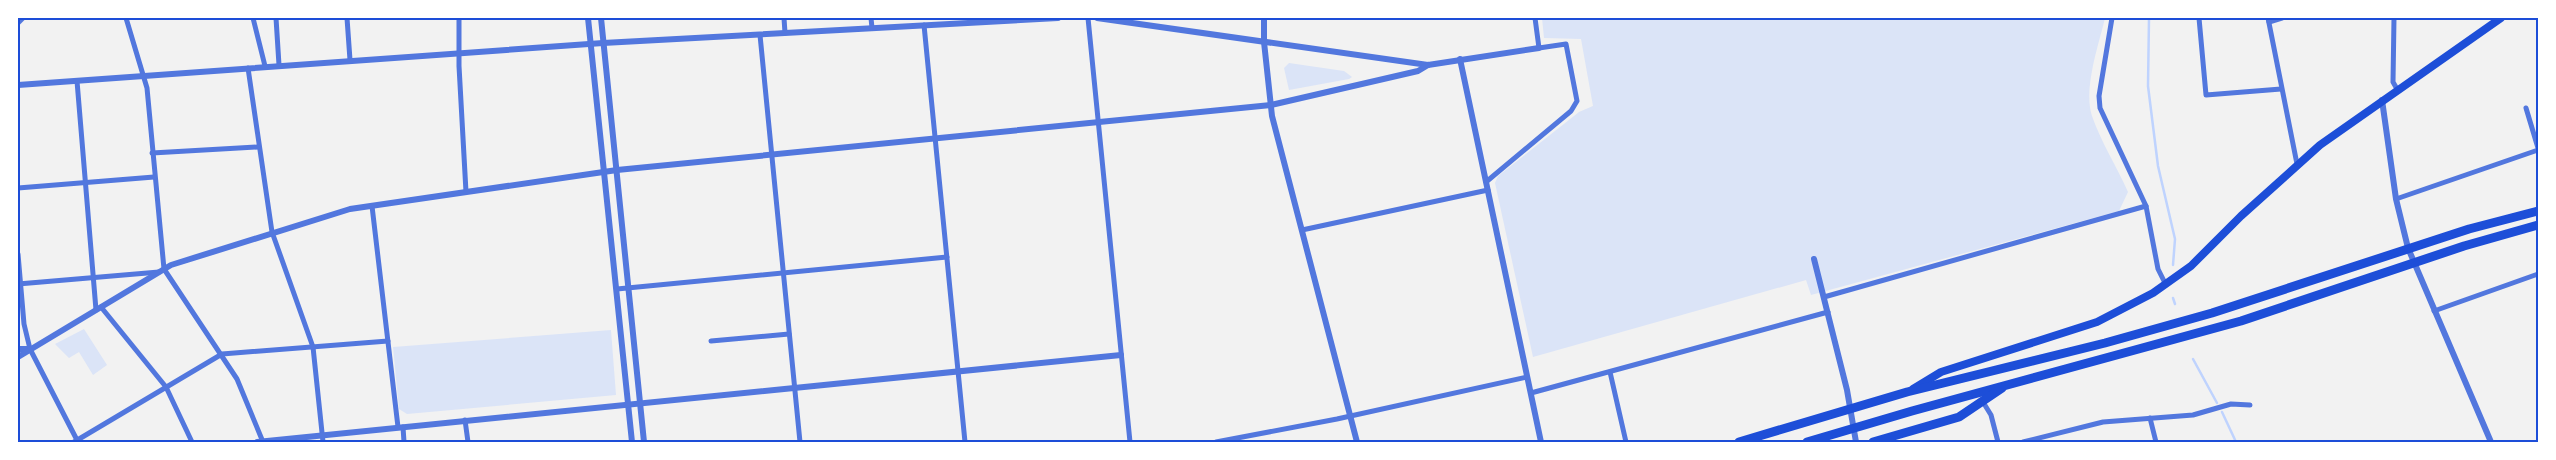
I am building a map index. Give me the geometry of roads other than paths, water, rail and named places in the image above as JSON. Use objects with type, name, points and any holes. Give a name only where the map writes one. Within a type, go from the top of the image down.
[{"type":"highway","points":[[1739,442],[1907,392],[2105,343],[2212,313],[2494,221],[2538,211]]},
{"type":"highway","points":[[1807,442],[2232,323],[2464,246],[2538,225]]},
{"type":"highway","points":[[1873,442],[1959,417],[2006,385]]},
{"type":"main road","points":[[1907,392],[1941,372],[2097,322],[2166,285],[2191,266],[2297,164],[2397,89],[2501,18]]},
{"type":"street","points":[[18,23],[23,18]]},
{"type":"street","points":[[126,18],[144,75],[161,270],[222,354],[244,391],[261,442],[1121,355]]},
{"type":"street","points":[[253,18],[265,66]]},
{"type":"street","points":[[276,18],[279,65]]},
{"type":"street","points":[[347,18],[350,60]]},
{"type":"street","points":[[459,18],[466,192]]},
{"type":"street","points":[[588,18],[632,442]]},
{"type":"street","points":[[601,18],[644,442]]},
{"type":"street","points":[[784,18],[785,33]]},
{"type":"street","points":[[871,18],[872,28]]},
{"type":"street","points":[[18,85],[603,42],[924,25],[966,20],[1058,18]]},
{"type":"street","points":[[1088,18],[1130,442]]},
{"type":"street","points":[[1097,18],[1428,65],[1566,44],[1577,101],[1573,108],[1486,182]]},
{"type":"street","points":[[1264,18],[1264,42],[1272,116],[1357,442]]},
{"type":"street","points":[[1535,18],[1539,48]]},
{"type":"street","points":[[2112,18],[2100,87],[2100,108],[2146,206],[2158,269],[2166,285]]},
{"type":"street","points":[[2199,18],[2206,95],[2281,89]]},
{"type":"street","points":[[2282,18],[2268,20],[2297,164]]},
{"type":"street","points":[[2394,18],[2393,82],[2397,89]]},
{"type":"street","points":[[924,25],[948,257],[964,442]]},
{"type":"street","points":[[760,34],[800,442]]},
{"type":"street","points":[[1460,60],[1541,442]]},
{"type":"street","points":[[19,284],[161,270],[335,212],[372,206],[617,170],[1271,105],[1418,71],[1428,65]]},
{"type":"street","points":[[248,68],[258,147],[272,232],[313,347],[323,442]]},
{"type":"street","points":[[77,80],[93,278],[98,309],[166,387],[192,442]]},
{"type":"street","points":[[2382,100],[2396,199],[2408,248],[2491,442]]},
{"type":"street","points":[[2396,199],[2538,149],[2526,108]]},
{"type":"street","points":[[152,153],[258,147]]},
{"type":"street","points":[[18,188],[154,177]]},
{"type":"street","points":[[1302,230],[1488,190]]},
{"type":"street","points":[[372,206],[388,340],[400,427],[404,442]]},
{"type":"street","points":[[1824,297],[2146,206]]},
{"type":"street","points":[[18,254],[19,284],[24,324],[30,349],[77,442],[222,354],[388,340]]},
{"type":"street","points":[[617,289],[948,257]]},
{"type":"street","points":[[1814,258],[1828,312],[1856,442]]},
{"type":"street","points":[[18,357],[161,270]]},
{"type":"street","points":[[2434,311],[2538,274]]},
{"type":"street","points":[[1531,393],[1828,312]]},
{"type":"street","points":[[711,341],[789,334]]},
{"type":"street","points":[[18,349],[30,349]]},
{"type":"street","points":[[1610,372],[1626,442]]},
{"type":"street","points":[[1216,442],[1349,416],[1527,377]]},
{"type":"street","points":[[1983,402],[1991,415],[1998,442]]},
{"type":"street","points":[[2022,442],[2104,422],[2194,414],[2219,407],[2250,405]]},
{"type":"street","points":[[2150,418],[2156,442]]},
{"type":"street","points":[[465,420],[468,442]]},
{"type":"street","points":[[1253,436],[1255,442]]},
{"type":"waterway","points":[[2149,18],[2148,86],[2158,166],[2175,239],[2173,265]]},
{"type":"waterway","points":[[2173,298],[2175,304]]},
{"type":"waterway","points":[[2193,359],[2217,403]]},
{"type":"waterway","points":[[2222,412],[2236,442]]}]
